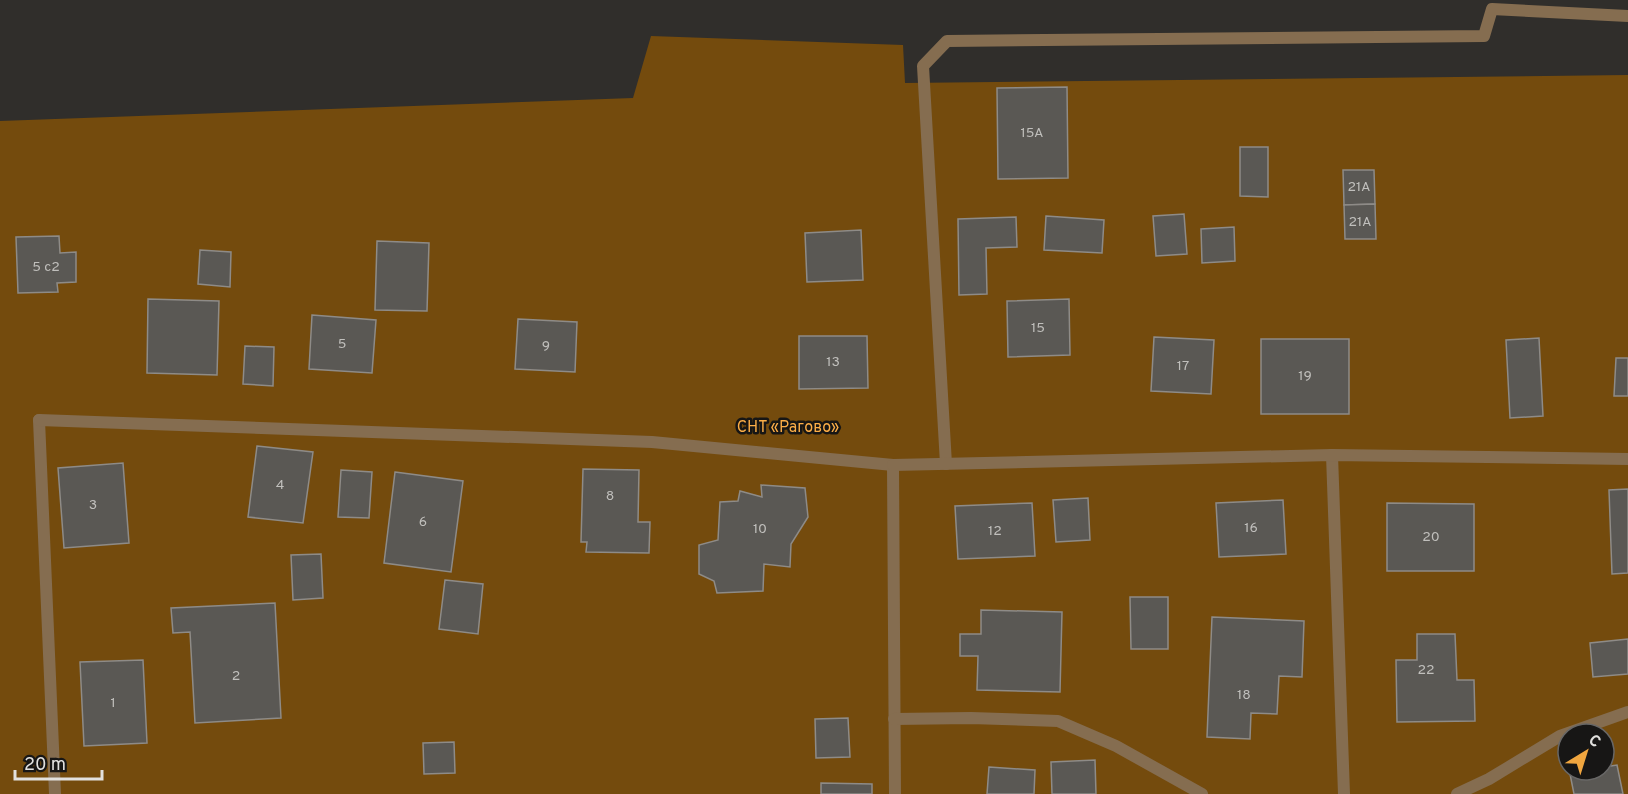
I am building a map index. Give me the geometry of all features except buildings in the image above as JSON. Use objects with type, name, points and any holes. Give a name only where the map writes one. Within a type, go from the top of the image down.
[{"type":"street","points":[[946,464],[923,66],[947,41],[1484,36],[1492,9],[1628,16]]},
{"type":"street","points":[[55,794],[39,420],[652,442],[893,465],[1332,455],[1628,459]]},
{"type":"street","points":[[1332,455],[1344,794]]},
{"type":"street","points":[[893,465],[895,794]]},
{"type":"street","points":[[1457,794],[1489,779],[1560,736],[1628,711]]},
{"type":"street","points":[[894,719],[971,718],[1058,721],[1116,746],[1202,794]]},
{"type":"green space","name":"СНТ «Рагово»","points":[[651,36],[903,45],[905,83],[1628,75],[1628,794],[0,794],[0,121],[633,98]]}]
